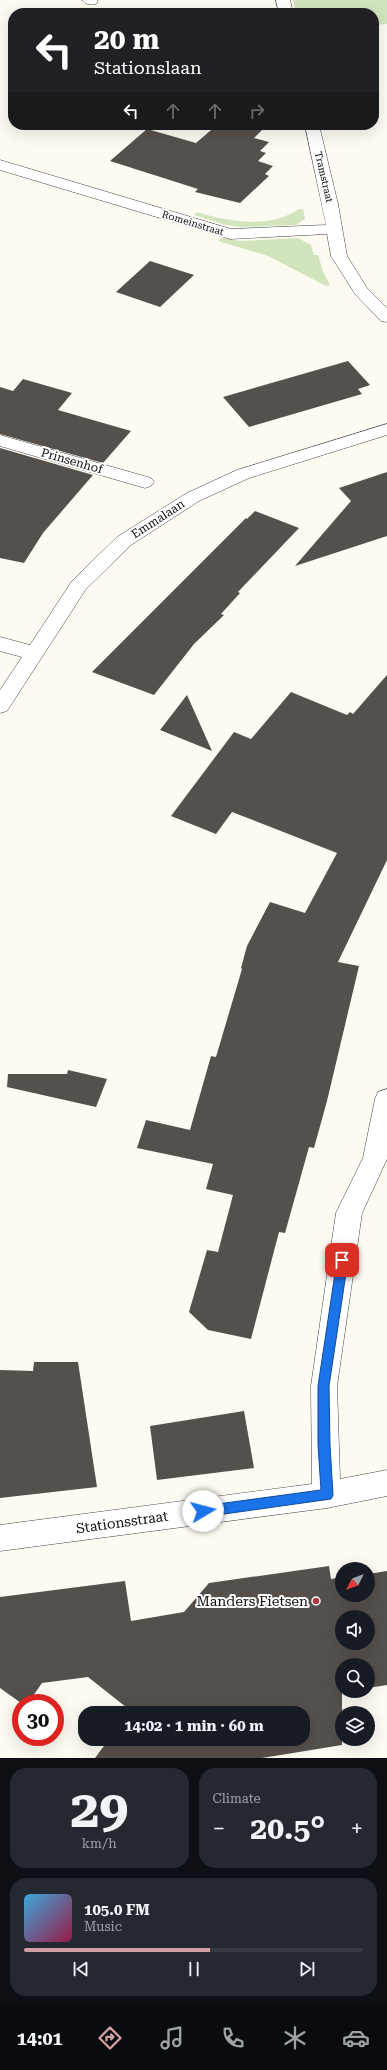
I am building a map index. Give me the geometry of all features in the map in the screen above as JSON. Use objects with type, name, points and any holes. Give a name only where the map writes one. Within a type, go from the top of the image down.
[{"type":"street","name":"Tramstraat","points":[[313,130],[335,229]]},
{"type":"street","name":"Romeinstraat","points":[[0,165],[230,234],[335,229]]},
{"type":"street","points":[[335,229],[339,256],[350,275],[361,291],[387,317]]},
{"type":"street","name":"Emmalaan","points":[[0,706],[79,585],[124,541],[193,497],[243,474],[387,430]]},
{"type":"street","name":"Prinsenhof","points":[[0,440],[144,482]]},
{"type":"street","points":[[0,644],[34,653]]},
{"type":"street","points":[[327,1495],[324,1445],[324,1386],[349,1213],[375,1158],[387,1099]]},
{"type":"street","name":"Stationsstraat","points":[[0,1538],[327,1495],[387,1483]]},
{"type":"green space","points":[[293,0],[387,0],[387,24],[379,25],[379,8],[295,8]]},
{"type":"green space","points":[[299,209],[303,209],[305,219],[296,225],[242,227],[226,225],[194,215],[197,212],[222,219],[249,222],[275,219]]},
{"type":"green space","points":[[221,238],[241,241],[298,238],[311,245],[314,255],[318,255],[323,271],[330,285],[326,286],[268,256],[218,241]]},
{"type":"building","points":[[146,130],[196,143],[211,130],[262,130],[254,138],[269,142],[260,151],[266,153],[258,161],[273,166],[265,174],[269,176],[240,203],[195,192],[198,189],[110,161]]},
{"type":"building","points":[[150,261],[194,275],[160,307],[116,292]]},
{"type":"building","points":[[348,361],[370,385],[358,389],[362,394],[249,427],[223,397]]},
{"type":"building","points":[[23,379],[72,393],[58,410],[131,431],[103,463],[0,434],[0,387],[13,391]]},
{"type":"building","points":[[0,448],[93,475],[43,533],[24,563],[0,558]]},
{"type":"building","points":[[387,472],[387,536],[295,566],[351,501],[339,488]]},
{"type":"building","points":[[255,511],[299,528],[238,592],[240,593],[221,614],[224,615],[194,644],[154,695],[92,672],[246,518],[247,519]]},
{"type":"building","points":[[387,675],[387,860],[338,962],[359,966],[327,1101],[314,1148],[309,1147],[285,1233],[279,1232],[251,1339],[208,1330],[189,1312],[207,1250],[218,1252],[233,1195],[206,1189],[213,1164],[137,1148],[146,1120],[190,1130],[211,1056],[216,1057],[242,969],[247,946],[270,902],[305,913],[337,853],[232,812],[216,834],[171,816],[234,732],[251,739],[291,692],[347,715],[350,712],[353,714]]},
{"type":"building","points":[[187,695],[212,751],[160,730]]},
{"type":"building","points":[[68,1070],[107,1079],[96,1107],[7,1087],[8,1074],[67,1074]]},
{"type":"building","points":[[34,1362],[78,1362],[97,1487],[0,1498],[0,1370],[33,1371]]},
{"type":"building","points":[[244,1411],[254,1468],[157,1480],[150,1426]]},
{"type":"building","points":[[329,1566],[331,1579],[335,1578],[335,1602],[375,1602],[375,1573],[387,1571],[387,1685],[375,1687],[375,1658],[335,1658],[335,1698],[342,1698],[342,1706],[335,1706],[336,1746],[262,1758],[95,1758],[104,1746],[310,1746],[310,1706],[125,1706],[88,1677],[42,1683],[34,1694],[12,1694],[12,1697],[0,1688],[0,1597],[125,1581],[131,1621],[184,1612],[209,1583]]},
{"type":"place","name":"Manders Fietsen","points":[[316,1601]]},
{"type":"route","points":[[203,1511],[327,1495],[324,1445],[324,1386],[342,1260]]}]
